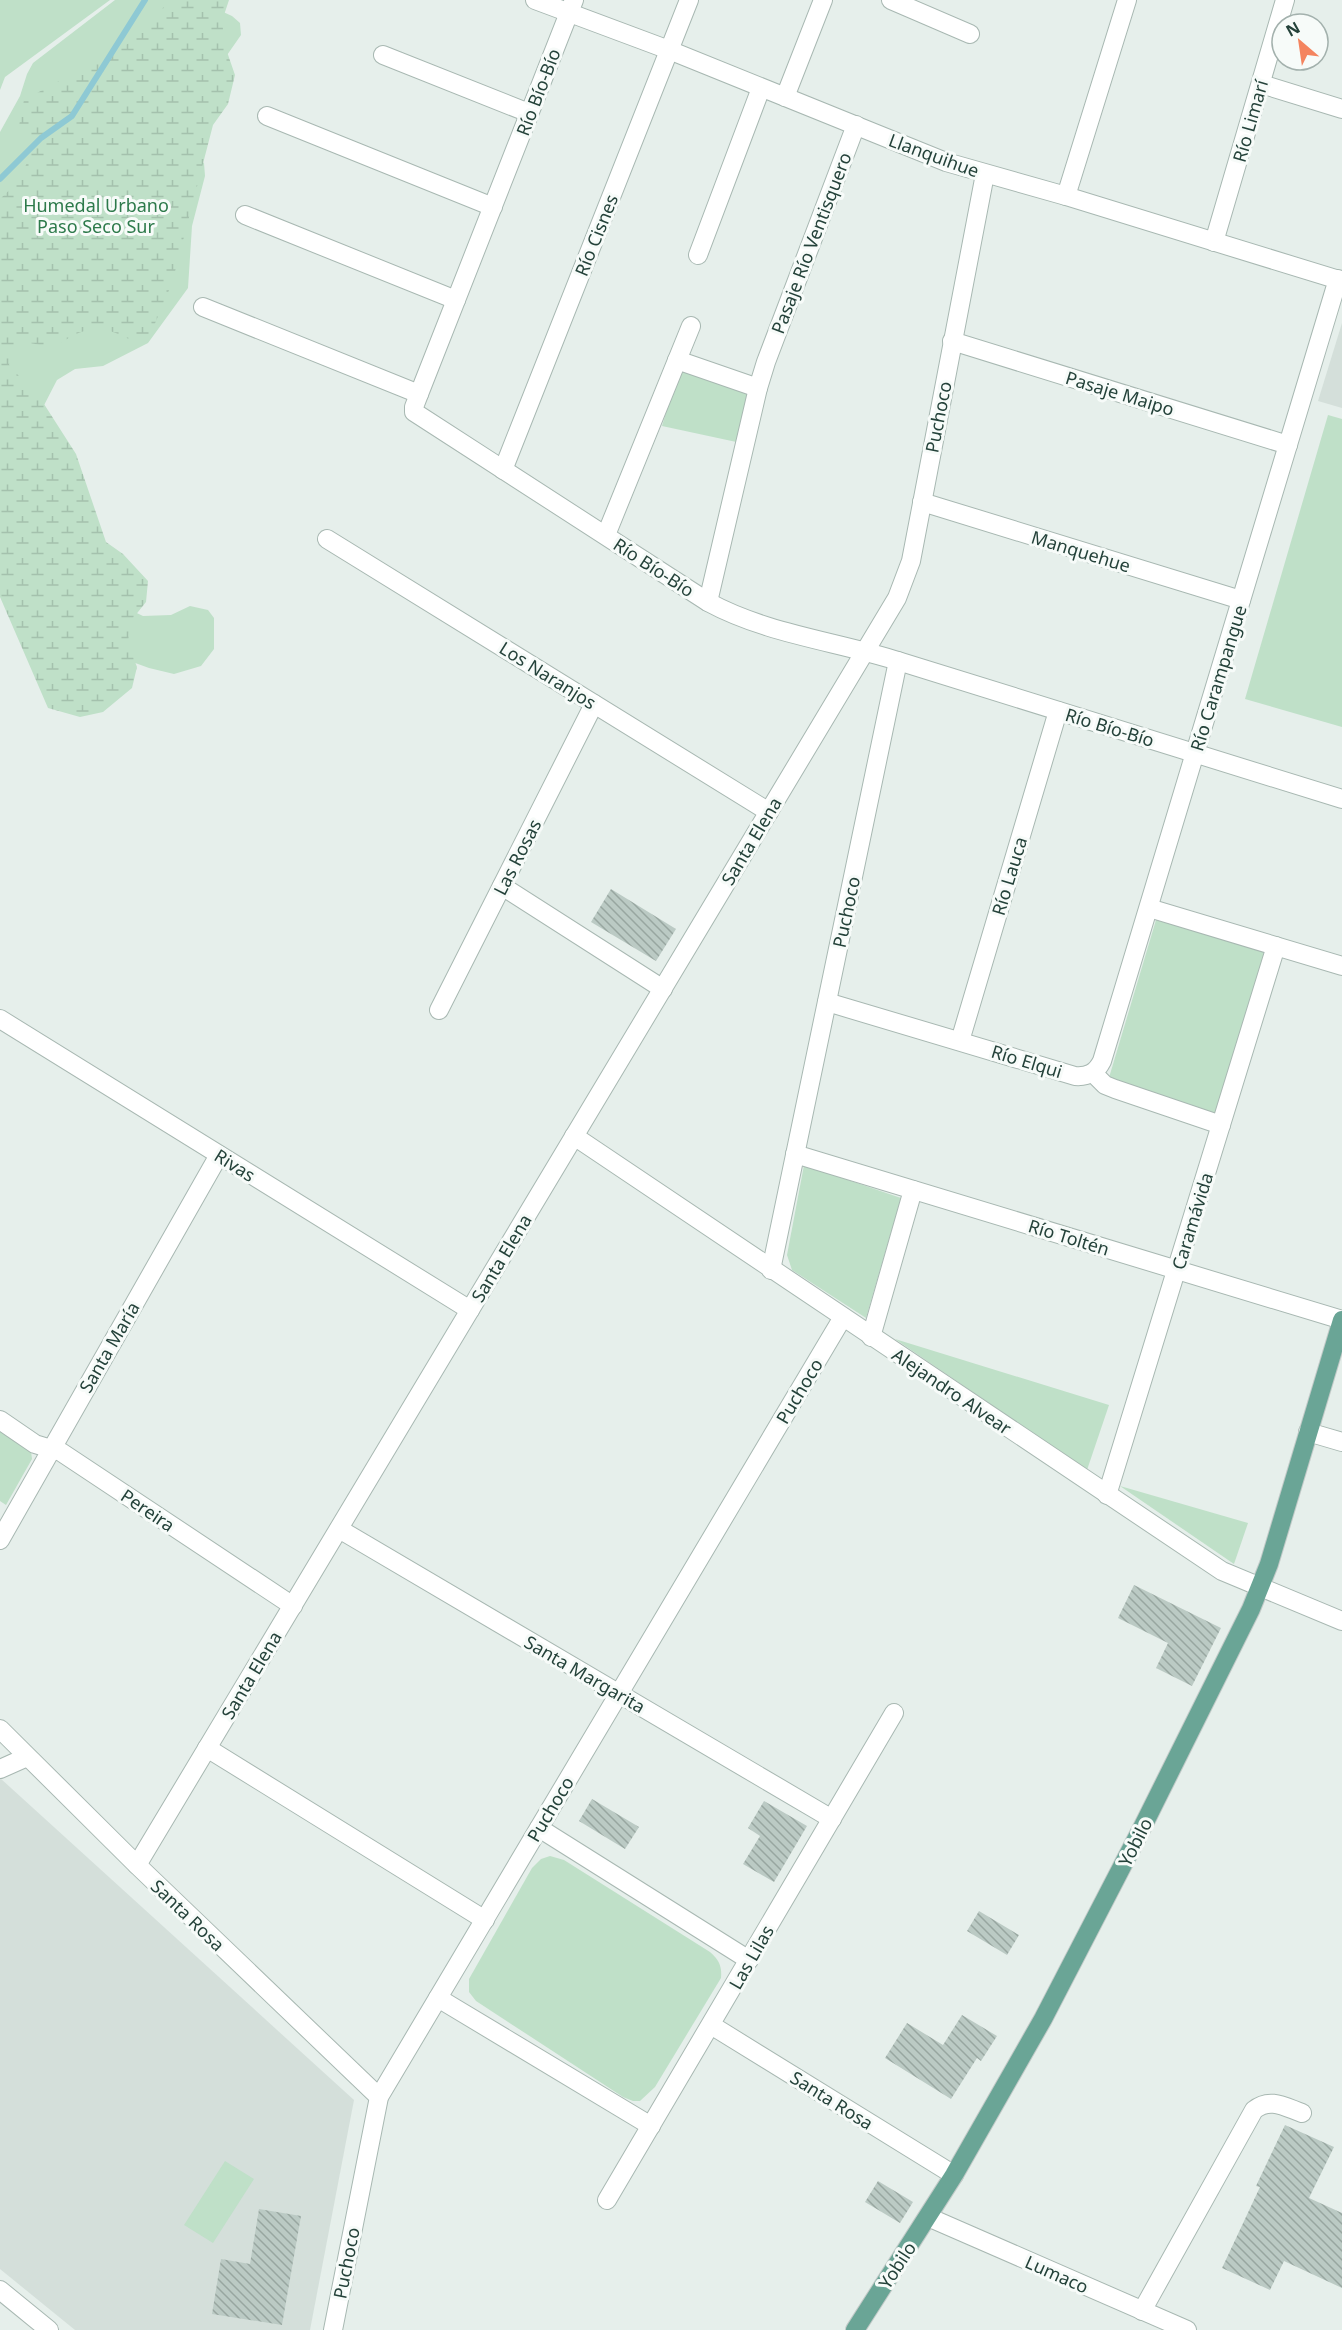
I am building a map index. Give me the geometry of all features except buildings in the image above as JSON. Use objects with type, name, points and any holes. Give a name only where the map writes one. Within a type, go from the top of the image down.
[{"type":"main road","name":"Yobilo","points":[[855,2330],[954,2175],[1068,1971],[1149,1815],[1261,1586],[1342,1320]]},
{"type":"street","name":"Llanquihue","points":[[535,0],[571,7],[669,50],[926,155],[1340,280]]},
{"type":"street","name":"Río Cisnes","points":[[502,470],[688,0]]},
{"type":"street","points":[[785,97],[823,0]]},
{"type":"street","points":[[891,0],[970,34]]},
{"type":"street","points":[[1066,196],[1127,0]]},
{"type":"street","name":"Río Limarí","points":[[1214,242],[1285,0]]},
{"type":"street","name":"Río Bío-Bío","points":[[571,7],[419,394],[414,408],[418,416],[708,602],[745,620],[866,651],[1342,799]]},
{"type":"street","points":[[383,55],[529,113]]},
{"type":"street","points":[[1260,84],[1342,109]]},
{"type":"street","points":[[698,255],[761,88]]},
{"type":"street","points":[[267,116],[493,207]]},
{"type":"street","name":"Pasaje Río Ventisquero","points":[[708,602],[766,362],[856,125]]},
{"type":"street","name":"Puchoco","points":[[866,651],[905,580],[985,174]]},
{"type":"street","points":[[245,214],[456,300]]},
{"type":"street","name":"Río Carampangue","points":[[1093,1073],[1102,1061],[1340,280]]},
{"type":"street","points":[[203,307],[419,394]]},
{"type":"street","points":[[606,535],[692,326]]},
{"type":"street","name":"Pasaje Maipo","points":[[952,341],[1288,445]]},
{"type":"street","points":[[677,360],[758,388]]},
{"type":"street","name":"Manquehue","points":[[922,502],[1241,600]]},
{"type":"street","name":"Los Naranjos","points":[[327,539],[769,812]]},
{"type":"street","name":"Santa Elena","points":[[137,1865],[866,651]]},
{"type":"street","name":"Puchoco","points":[[771,1270],[898,661]]},
{"type":"street","name":"Las Rosas","points":[[439,1011],[594,704]]},
{"type":"street","name":"Río Lauca","points":[[960,1041],[1058,711]]},
{"type":"street","points":[[502,886],[663,989]]},
{"type":"street","points":[[1149,908],[1342,966]]},
{"type":"street","name":"Caramávida","points":[[1107,1495],[1276,946]]},
{"type":"street","name":"Río Elqui","points":[[827,1002],[1075,1076],[1093,1073]]},
{"type":"street","name":"Rivas","points":[[0,1020],[470,1310]]},
{"type":"street","points":[[1093,1073],[1105,1084],[1115,1089],[1221,1125]]},
{"type":"street","name":"Alejandro Alvear","points":[[574,1136],[1222,1571],[1342,1621]]},
{"type":"street","name":"Río Toltén","points":[[795,1154],[1342,1320]]},
{"type":"street","name":"Santa María","points":[[0,1540],[219,1155]]},
{"type":"street","points":[[871,1337],[913,1190]]},
{"type":"street","name":"Puchoco","points":[[333,2330],[379,2097],[843,1317]]},
{"type":"street","name":"Pereira","points":[[0,1420],[35,1444],[61,1452],[292,1606]]},
{"type":"street","points":[[1308,1432],[1342,1442]]},
{"type":"street","name":"Santa Margarita","points":[[339,1529],[832,1819]]},
{"type":"street","name":"Las Lilas","points":[[607,2200],[894,1713]]},
{"type":"street","name":"Santa Rosa","points":[[0,1729],[137,1865],[379,2097]]},
{"type":"street","points":[[207,1748],[484,1920]]},
{"type":"street","points":[[0,1768],[27,1757]]},
{"type":"street","points":[[539,1828],[749,1959]]},
{"type":"street","points":[[438,1998],[651,2126]]},
{"type":"street","name":"Santa Rosa","points":[[711,2025],[954,2175]]},
{"type":"street","points":[[1151,2320],[1254,2110],[1261,2105],[1275,2103],[1302,2113]]},
{"type":"street","name":"Lumaco","points":[[928,2217],[1151,2320],[1187,2330]]},
{"type":"street","points":[[0,2290],[49,2330]]},
{"type":"shaded area","points":[[1342,323],[1342,408],[1318,401]]},
{"type":"shaded area","points":[[0,1778],[354,2100],[310,2330],[75,2330],[0,2269]]},
{"type":"green space","points":[[0,0],[110,0],[5,77],[0,90]]},
{"type":"green space","name":"Humedal Urbano Paso Seco Sur","points":[[115,0],[220,0],[221,11],[240,23],[241,35],[218,68],[193,156],[204,163],[205,176],[192,226],[188,288],[148,343],[103,366],[75,369],[57,380],[40,413],[118,604],[143,616],[171,615],[190,606],[208,610],[214,618],[214,649],[201,666],[174,674],[149,668],[94,648],[0,578],[0,132],[20,96],[33,63]]},
{"type":"green space","name":"Humedal Urbano Paso Seco Sur","points":[[170,0],[229,0],[222,21],[225,46],[235,75],[228,104],[213,125],[172,283],[148,340],[134,342],[112,332],[89,330],[53,346],[30,343],[13,349],[9,365],[44,404],[76,454],[106,542],[123,554],[148,581],[146,602],[130,622],[128,643],[137,667],[132,688],[103,712],[80,717],[48,708],[0,597],[0,199],[20,180],[33,147],[19,126],[24,100],[133,41]]},
{"type":"green space","points":[[690,370],[750,395],[741,443],[662,426],[678,372]]},
{"type":"green space","points":[[1328,415],[1342,419],[1342,727],[1245,699]]},
{"type":"green space","points":[[1156,920],[1269,952],[1217,1115],[1108,1081]]},
{"type":"green space","points":[[804,1165],[901,1198],[866,1318],[792,1270],[787,1255]]},
{"type":"green space","points":[[895,1339],[1109,1405],[1087,1470]]},
{"type":"green space","points":[[0,1431],[31,1451],[32,1459],[6,1505],[0,1501]]},
{"type":"green space","points":[[1120,1486],[1248,1523],[1234,1564]]},
{"type":"green space","points":[[550,1856],[564,1860],[710,1952],[719,1963],[721,1978],[655,2087],[640,2101],[623,2097],[476,2001],[469,1992],[469,1979],[532,1868],[541,1859]]},
{"type":"green space","points":[[225,2161],[254,2179],[213,2243],[184,2225]]},
{"type":"waterway","points":[[0,179],[41,138],[72,116],[145,0]]}]
